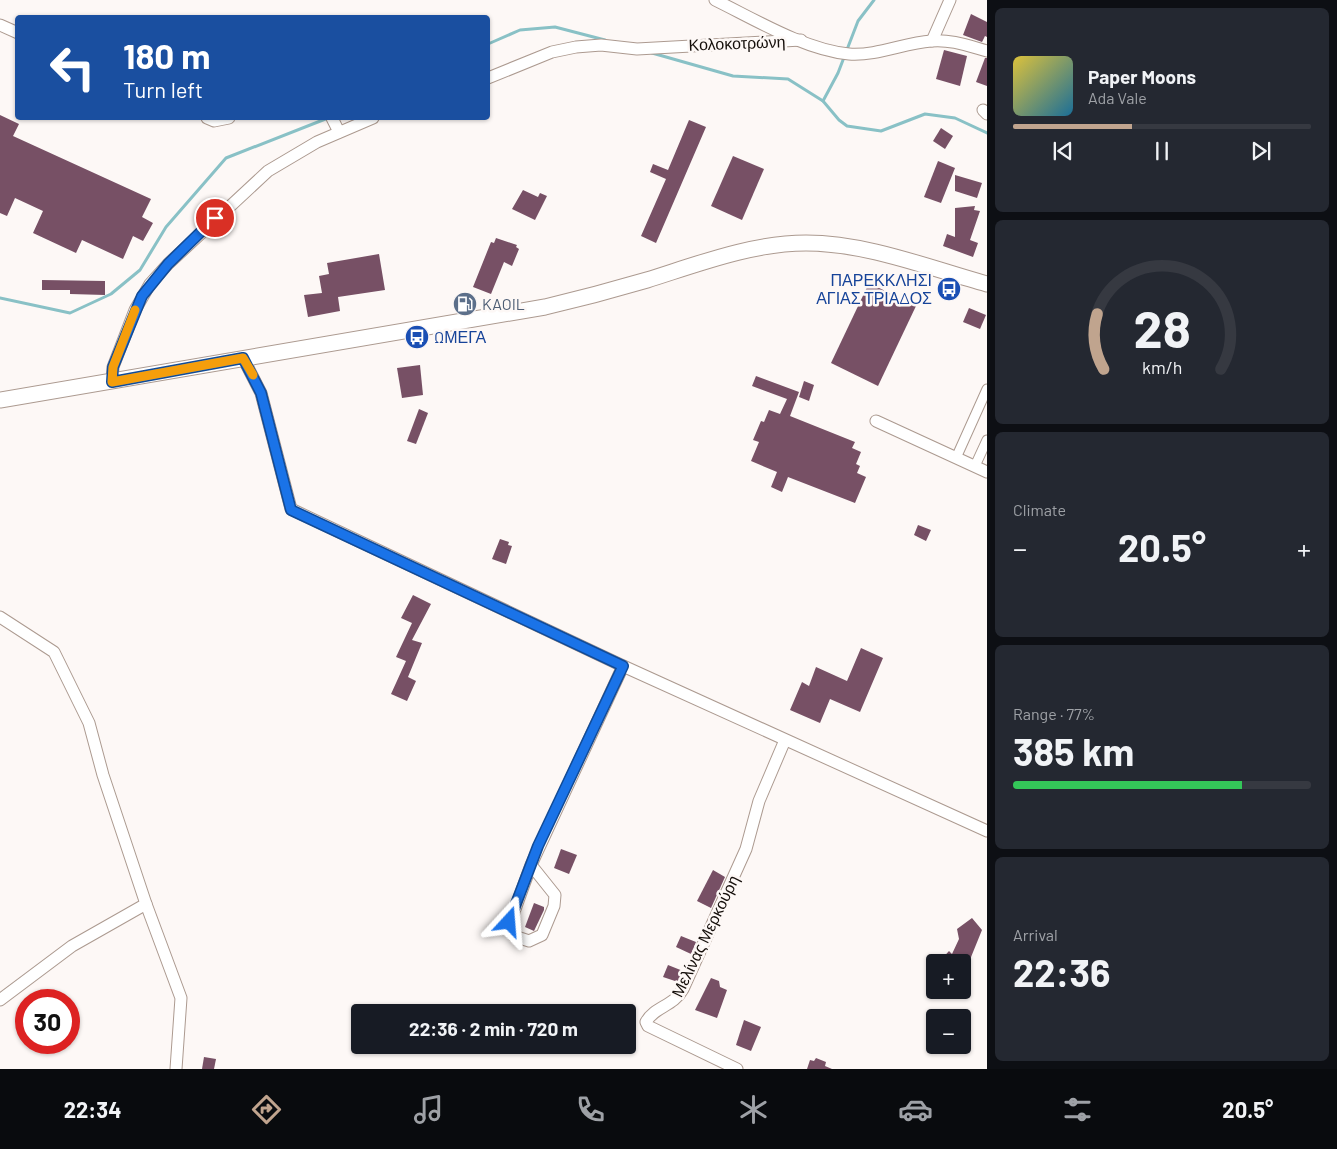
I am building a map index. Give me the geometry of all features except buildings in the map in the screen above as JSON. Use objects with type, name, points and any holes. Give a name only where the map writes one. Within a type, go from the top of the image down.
[{"type":"street","points":[[715,0],[801,40]]},
{"type":"street","points":[[932,40],[950,0]]},
{"type":"street","points":[[0,25],[15,32]]},
{"type":"street","name":"Κολοκοτρώνη","points":[[490,77],[552,52],[601,44],[637,49],[801,40],[845,53],[882,50],[932,40],[987,51]]},
{"type":"street","points":[[333,120],[339,132]]},
{"type":"street","points":[[112,382],[113,367],[135,310],[150,284],[168,264],[268,171],[317,142],[368,120]]},
{"type":"street","points":[[0,400],[545,307],[603,293],[719,258],[779,245],[807,243],[858,250],[987,284]]},
{"type":"street","points":[[243,358],[261,393],[291,510],[623,666],[987,831]]},
{"type":"street","points":[[956,458],[987,389]]},
{"type":"street","points":[[876,421],[987,472]]},
{"type":"street","points":[[975,466],[987,440]]},
{"type":"street","points":[[0,617],[54,652],[89,723],[103,774],[146,904],[181,998],[176,1069]]},
{"type":"street","points":[[531,865],[541,881],[554,891],[555,899],[542,935],[529,941],[514,936],[509,926],[531,865],[623,666]]},
{"type":"street","name":"Μελίνας Μερκούρη","points":[[738,1069],[648,1026],[646,1022],[654,1013],[674,1003],[683,989],[746,849],[759,801],[785,740]]},
{"type":"street","points":[[0,1000],[72,946],[146,904]]},
{"type":"waterway","points":[[823,101],[838,73],[858,21],[874,0]]},
{"type":"waterway","points":[[490,43],[520,30],[555,27],[605,40]]},
{"type":"waterway","points":[[652,53],[733,76],[788,79],[823,101],[839,120],[847,126],[881,131],[925,114],[955,118],[987,133]]},
{"type":"waterway","points":[[0,298],[70,313],[111,294],[140,270],[166,227],[226,158],[323,120]]},
{"type":"slow traffic","points":[[135,310],[112,370],[112,382],[243,358],[253,375]]},
{"type":"place","name":"ΠΑΡΕΚΚΛΗΣΙ ΑΓΙΑΣ ΤΡΙΑΔΟΣ","points":[[949,289]]},
{"type":"place","name":"KAOIL","points":[[465,304]]},
{"type":"place","name":"ΩΜΕΓΑ","points":[[417,337]]},
{"type":"route","points":[[215,218],[168,264],[142,296],[113,367],[112,382],[243,358],[254,376],[261,393],[284,476],[291,510],[623,666],[538,846],[509,922]]}]
